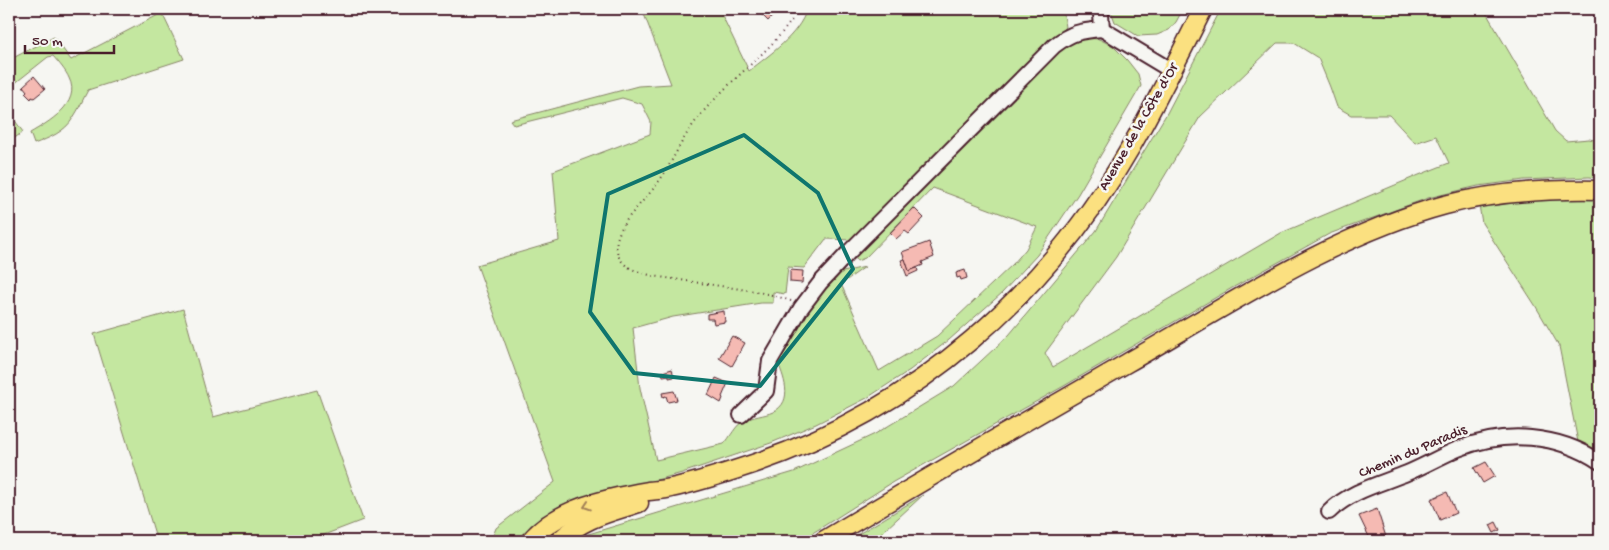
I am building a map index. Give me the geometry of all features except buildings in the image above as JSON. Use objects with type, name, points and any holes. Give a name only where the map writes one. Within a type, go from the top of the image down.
[{"type":"main road","name":"Avenue de la Côte d'Or","points":[[530,541],[559,518],[583,507],[649,491],[668,489],[754,464],[825,435],[896,396],[972,341],[1035,280],[1080,224],[1132,146],[1203,9]]},
{"type":"main road","points":[[823,541],[939,470],[1262,285],[1363,234],[1420,213],[1468,200],[1534,191],[1600,190]]},
{"type":"main road","name":"Avenue de la Côte d'Or","points":[[559,541],[579,524],[652,499],[668,489]]},
{"type":"street","points":[[1102,9],[1102,29]]},
{"type":"street","points":[[741,415],[766,391],[770,361],[801,308],[820,284],[849,252],[1054,46],[1069,34],[1102,29],[1172,71]]},
{"type":"street","name":"Chemin du Paradis","points":[[1329,512],[1337,503],[1363,490],[1458,449],[1492,439],[1546,439],[1574,448],[1600,462]]},
{"type":"path","points":[[794,17],[784,32],[696,120],[664,174],[622,228],[616,250],[620,259],[628,267],[638,272],[652,276],[776,296],[790,300],[801,308]]},
{"type":"highlighted area","points":[[744,135],[818,193],[853,269],[760,386],[634,373],[590,312],[608,194]]},
{"type":"green space","points":[[642,9],[719,9],[749,71],[790,36],[803,19],[807,9],[1057,9],[1064,15],[1066,27],[854,240],[826,239],[804,268],[788,267],[785,294],[773,292],[773,303],[761,303],[673,317],[633,328],[640,388],[656,460],[724,444],[741,423],[773,412],[780,407],[786,395],[786,388],[777,360],[798,324],[834,274],[865,267],[841,284],[879,371],[937,336],[1013,264],[1026,249],[1037,227],[933,188],[865,258],[857,261],[854,255],[1042,65],[1067,44],[1082,38],[1099,39],[1113,46],[1138,74],[1141,86],[1078,194],[1037,255],[1002,293],[949,340],[910,370],[867,398],[816,424],[771,443],[682,473],[565,505],[541,517],[519,541],[491,541],[496,528],[555,482],[477,265],[559,241],[553,171],[650,134],[651,122],[642,104],[622,98],[514,125],[510,120],[638,86],[671,84]]},
{"type":"green space","points":[[1112,9],[1183,9],[1169,30],[1157,35],[1138,36],[1115,22]]},
{"type":"green space","points":[[1221,9],[1484,9],[1555,131],[1566,141],[1589,139],[1600,141],[1600,178],[1524,180],[1478,186],[1428,198],[1329,234],[893,482],[800,541],[576,541],[582,536],[794,472],[875,434],[954,386],[1009,335],[1096,231],[1167,113]],"holes":[[[1277,43],[1294,43],[1318,58],[1337,107],[1351,115],[1389,115],[1415,143],[1436,136],[1449,163],[1281,233],[1053,367],[1045,353],[1116,257],[1200,117]]]},
{"type":"green space","points":[[162,13],[184,59],[88,90],[75,115],[66,127],[51,137],[34,144],[30,133],[61,112],[71,96],[72,87],[69,78],[53,56],[48,57],[9,88],[9,60],[54,37],[71,60]]},
{"type":"green space","points":[[9,112],[23,132],[9,142]]},
{"type":"green space","points":[[1577,195],[1600,198],[1600,456],[1578,442],[1559,346],[1482,223],[1479,205]]},
{"type":"green space","points":[[183,309],[213,417],[317,390],[363,520],[308,541],[157,541],[94,334]]},
{"type":"green space","points":[[923,495],[873,541],[847,541]]}]
